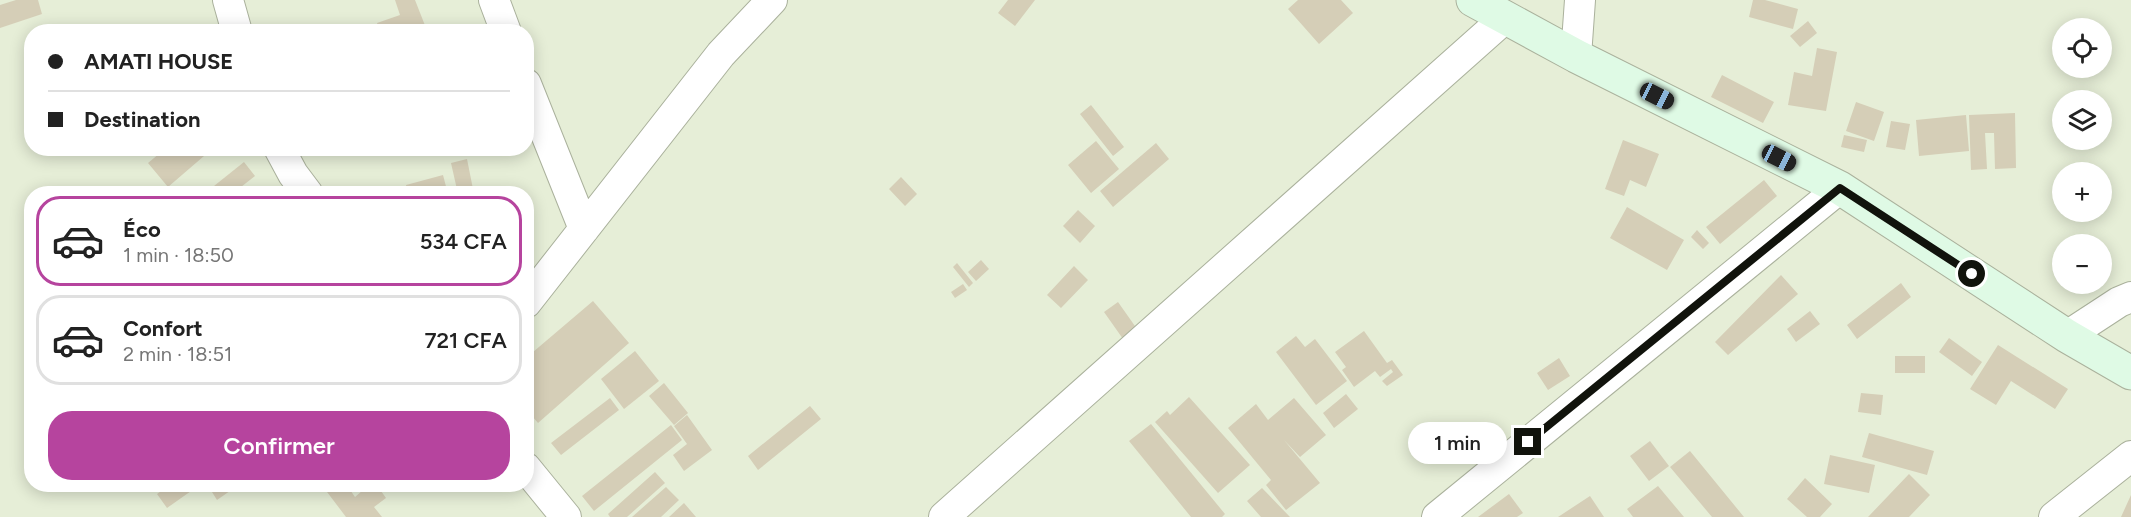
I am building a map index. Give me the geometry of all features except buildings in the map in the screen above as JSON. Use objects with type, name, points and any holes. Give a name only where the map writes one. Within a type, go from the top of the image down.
[{"type":"street","points":[[228,0],[235,24]]},
{"type":"street","points":[[494,0],[503,24]]},
{"type":"street","points":[[534,293],[722,54],[772,0]]},
{"type":"street","points":[[1473,0],[1576,56],[1840,188],[2067,336],[2131,373]]},
{"type":"street","points":[[1576,56],[1580,0]]},
{"type":"street","points":[[944,517],[1505,18]]},
{"type":"street","points":[[534,104],[584,229]]},
{"type":"street","points":[[283,156],[302,186]]},
{"type":"street","points":[[1437,517],[1840,188]]},
{"type":"street","points":[[2067,336],[2131,297]]},
{"type":"street","points":[[2054,517],[2131,456]]},
{"type":"street","points":[[534,478],[566,517]]},
{"type":"route","points":[[1528,442],[1840,188],[1972,274]]}]
